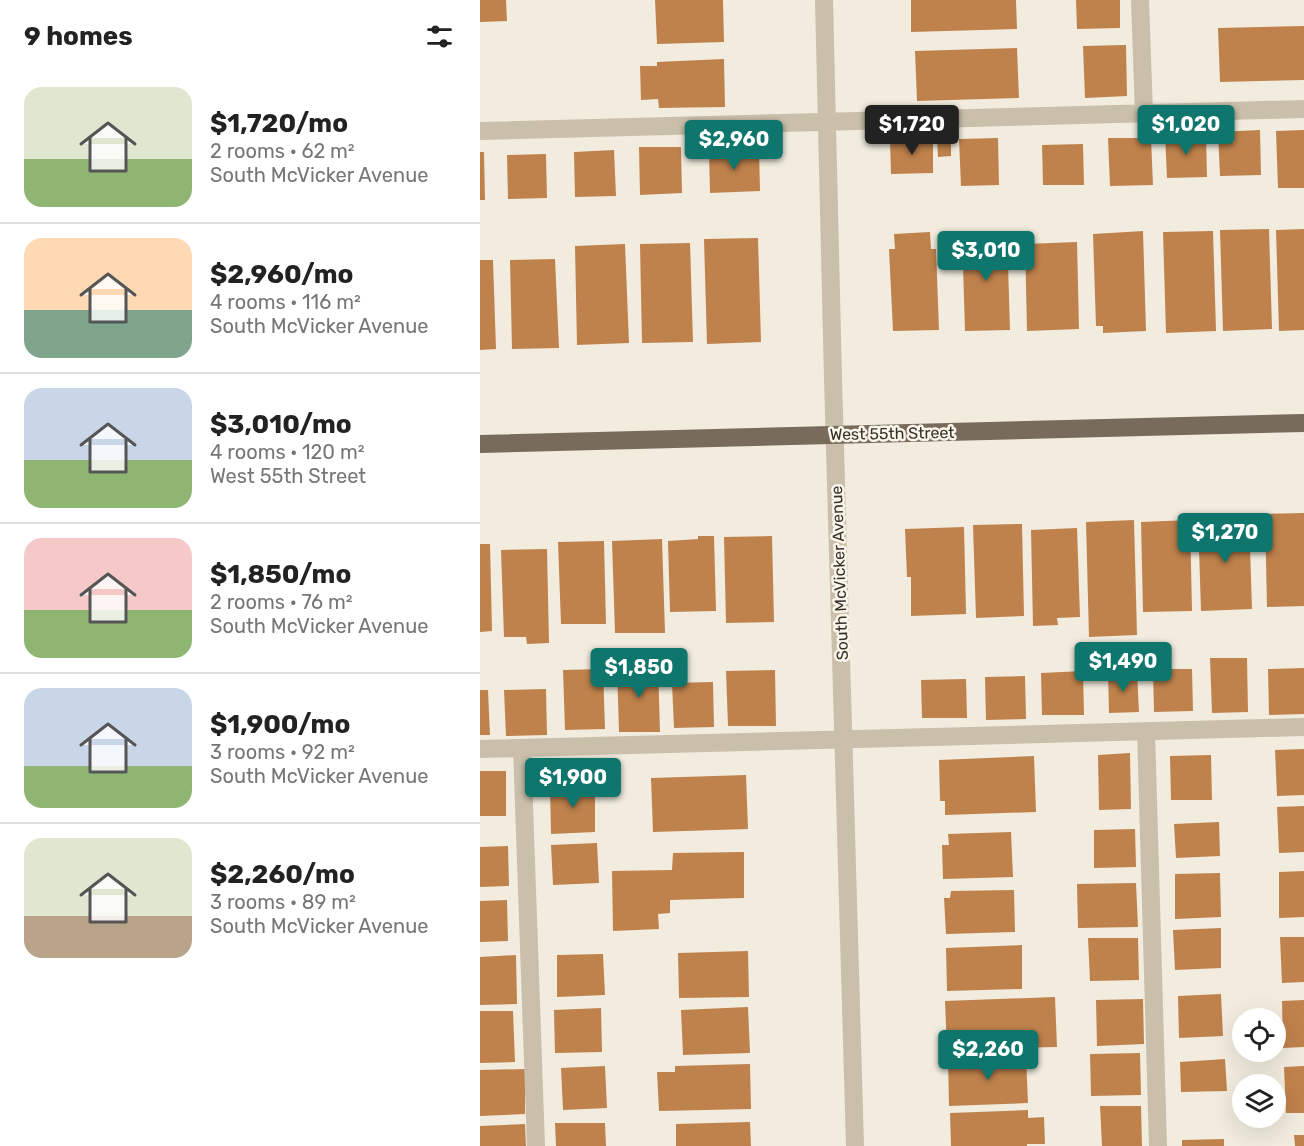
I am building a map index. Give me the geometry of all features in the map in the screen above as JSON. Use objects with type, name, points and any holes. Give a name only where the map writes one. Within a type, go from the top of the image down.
[{"type":"main road","name":"West 55th Street","points":[[480,444],[1304,423]]},
{"type":"street","name":"South McVicker Avenue","points":[[824,0],[855,1146]]},
{"type":"street","points":[[1140,0],[1144,113]]},
{"type":"street","points":[[480,131],[1304,109]]},
{"type":"street","points":[[480,749],[1304,727]]},
{"type":"street","points":[[1146,731],[1158,1146]]},
{"type":"street","points":[[522,748],[536,1146]]},
{"type":"building","points":[[480,0],[506,0],[507,21],[480,22]]},
{"type":"building","points":[[655,0],[723,0],[724,42],[657,44]]},
{"type":"building","points":[[911,0],[1016,0],[1017,29],[911,32]]},
{"type":"building","points":[[1076,0],[1120,0],[1120,28],[1077,29]]},
{"type":"building","points":[[1304,26],[1304,80],[1220,82],[1218,28]]},
{"type":"building","points":[[1126,45],[1127,96],[1085,98],[1083,46]]},
{"type":"building","points":[[1017,48],[1019,98],[917,101],[915,51]]},
{"type":"building","points":[[724,59],[725,107],[659,108],[658,99],[641,100],[640,66],[657,66],[657,62]]},
{"type":"building","points":[[1260,130],[1261,175],[1220,176],[1218,132]]},
{"type":"building","points":[[1304,130],[1304,188],[1278,188],[1276,131]]},
{"type":"building","points":[[1165,134],[1206,134],[1207,177],[1167,178]]},
{"type":"building","points":[[951,138],[951,156],[938,157],[937,139]]},
{"type":"building","points":[[998,138],[999,185],[961,186],[959,139]]},
{"type":"building","points":[[1108,138],[1151,138],[1153,185],[1110,186]]},
{"type":"building","points":[[933,139],[933,173],[891,174],[890,140]]},
{"type":"building","points":[[1083,144],[1084,185],[1043,185],[1042,145]]},
{"type":"building","points":[[639,147],[681,147],[682,193],[640,195]]},
{"type":"building","points":[[759,149],[760,191],[710,193],[709,150]]},
{"type":"building","points":[[614,150],[616,196],[575,197],[574,152]]},
{"type":"building","points":[[480,152],[484,152],[485,200],[480,200]]},
{"type":"building","points":[[546,154],[547,198],[508,199],[507,155]]},
{"type":"building","points":[[1269,229],[1272,329],[1223,331],[1220,230]]},
{"type":"building","points":[[1304,229],[1304,330],[1279,331],[1276,230]]},
{"type":"building","points":[[1143,231],[1146,331],[1103,333],[1103,326],[1096,326],[1093,234]]},
{"type":"building","points":[[1213,231],[1216,331],[1166,333],[1163,232]]},
{"type":"building","points":[[930,232],[931,249],[936,249],[939,330],[893,331],[889,249],[895,249],[894,234]]},
{"type":"building","points":[[1007,232],[1010,330],[965,331],[962,233]]},
{"type":"building","points":[[758,238],[761,342],[707,344],[704,239]]},
{"type":"building","points":[[1077,242],[1079,329],[1027,331],[1025,244]]},
{"type":"building","points":[[690,243],[693,342],[642,343],[640,244]]},
{"type":"building","points":[[625,244],[629,343],[577,345],[575,246]]},
{"type":"building","points":[[555,259],[559,348],[512,349],[510,260]]},
{"type":"building","points":[[480,260],[493,260],[496,349],[480,350]]},
{"type":"building","points":[[1304,513],[1304,606],[1267,607],[1265,514]]},
{"type":"building","points":[[1249,516],[1252,609],[1201,611],[1198,518]]},
{"type":"building","points":[[1134,520],[1137,635],[1089,637],[1086,522]]},
{"type":"building","points":[[1190,520],[1192,611],[1143,612],[1141,522]]},
{"type":"building","points":[[1022,524],[1024,616],[976,618],[973,525]]},
{"type":"building","points":[[964,527],[966,614],[911,616],[911,577],[907,577],[905,529]]},
{"type":"building","points":[[1077,528],[1080,617],[1057,618],[1058,625],[1033,626],[1031,530]]},
{"type":"building","points":[[698,536],[714,536],[716,611],[670,612],[668,541],[698,539]]},
{"type":"building","points":[[772,536],[774,622],[726,623],[724,537]]},
{"type":"building","points":[[662,539],[665,633],[615,633],[612,541]]},
{"type":"building","points":[[604,541],[606,624],[561,624],[558,542]]},
{"type":"building","points":[[480,544],[490,544],[492,631],[480,632]]},
{"type":"building","points":[[547,549],[549,643],[527,644],[526,637],[504,637],[501,550]]},
{"type":"building","points":[[1210,658],[1247,658],[1248,712],[1212,713]]},
{"type":"building","points":[[658,665],[660,732],[619,732],[617,667]]},
{"type":"building","points":[[1304,668],[1304,714],[1269,715],[1268,669]]},
{"type":"building","points":[[603,669],[605,729],[565,730],[563,670]]},
{"type":"building","points":[[1153,669],[1192,669],[1193,711],[1154,712]]},
{"type":"building","points":[[775,670],[776,726],[728,726],[726,671]]},
{"type":"building","points":[[1083,671],[1084,715],[1042,715],[1041,673]]},
{"type":"building","points":[[1137,672],[1139,712],[1109,713],[1108,673]]},
{"type":"building","points":[[1025,676],[1026,719],[986,720],[985,677]]},
{"type":"building","points":[[966,679],[967,718],[922,718],[921,680]]},
{"type":"building","points":[[713,682],[714,727],[674,728],[672,683]]},
{"type":"building","points":[[546,689],[547,735],[506,736],[504,690]]},
{"type":"building","points":[[480,690],[488,690],[490,735],[480,735]]},
{"type":"building","points":[[1304,749],[1304,795],[1277,796],[1275,750]]},
{"type":"building","points":[[1130,753],[1131,809],[1099,810],[1098,755]]},
{"type":"building","points":[[1211,755],[1212,800],[1171,800],[1170,756]]},
{"type":"building","points":[[1034,756],[1036,812],[945,815],[945,801],[940,801],[939,760]]},
{"type":"building","points":[[480,771],[506,771],[506,816],[480,816]]},
{"type":"building","points":[[746,775],[748,829],[653,832],[651,778]]},
{"type":"building","points":[[550,786],[595,786],[595,832],[551,834]]},
{"type":"building","points":[[1304,806],[1304,852],[1279,853],[1277,807]]},
{"type":"building","points":[[1219,822],[1220,856],[1176,858],[1174,824]]},
{"type":"building","points":[[1135,829],[1136,867],[1094,868],[1094,830]]},
{"type":"building","points":[[1011,832],[1013,877],[943,879],[942,845],[949,845],[948,834]]},
{"type":"building","points":[[597,843],[599,883],[553,885],[551,845]]},
{"type":"building","points":[[508,846],[509,886],[480,887],[480,847]]},
{"type":"building","points":[[744,852],[744,898],[670,900],[670,913],[658,914],[659,929],[613,931],[612,871],[672,870],[673,853]]},
{"type":"building","points":[[1304,871],[1304,917],[1279,918],[1279,872]]},
{"type":"building","points":[[1220,873],[1221,917],[1175,919],[1175,874]]},
{"type":"building","points":[[1136,883],[1138,927],[1078,928],[1077,884]]},
{"type":"building","points":[[1014,890],[1015,932],[946,934],[944,898],[950,898],[951,891]]},
{"type":"building","points":[[507,900],[508,941],[480,942],[480,901]]},
{"type":"building","points":[[1221,928],[1221,968],[1175,970],[1173,930]]},
{"type":"building","points":[[1280,937],[1304,937],[1304,982],[1282,983]]},
{"type":"building","points":[[1088,938],[1138,938],[1139,980],[1090,981]]},
{"type":"building","points":[[1022,945],[1022,989],[947,991],[946,948]]},
{"type":"building","points":[[748,951],[749,997],[679,998],[678,953]]},
{"type":"building","points":[[603,954],[605,995],[557,997],[557,955]]},
{"type":"building","points":[[516,955],[517,1004],[480,1005],[480,957]]},
{"type":"building","points":[[1221,994],[1223,1036],[1179,1038],[1178,996]]},
{"type":"building","points":[[1055,997],[1057,1047],[947,1049],[945,1001]]},
{"type":"building","points":[[1143,999],[1144,1044],[1097,1046],[1096,1000]]},
{"type":"building","points":[[1304,1000],[1304,1047],[1286,1048],[1286,1008],[1282,1008],[1282,1001]]},
{"type":"building","points":[[748,1007],[750,1053],[683,1055],[681,1010]]},
{"type":"building","points":[[601,1008],[602,1052],[555,1053],[554,1010]]},
{"type":"building","points":[[480,1011],[513,1011],[515,1062],[480,1063]]},
{"type":"building","points":[[1140,1053],[1141,1095],[1091,1096],[1090,1054]]},
{"type":"building","points":[[1026,1057],[1028,1103],[949,1106],[948,1059]]},
{"type":"building","points":[[1225,1059],[1227,1091],[1181,1092],[1180,1062]]},
{"type":"building","points":[[750,1064],[751,1109],[659,1111],[657,1072],[675,1072],[675,1066]]},
{"type":"building","points":[[605,1066],[607,1108],[563,1110],[561,1068]]},
{"type":"building","points":[[1304,1066],[1304,1113],[1286,1113],[1284,1067]]},
{"type":"building","points":[[525,1069],[525,1114],[480,1116],[480,1070]]},
{"type":"building","points":[[1100,1106],[1141,1106],[1142,1146],[1102,1146]]},
{"type":"building","points":[[1028,1110],[1028,1118],[1044,1117],[1045,1144],[951,1146],[950,1113]]},
{"type":"building","points":[[750,1122],[751,1146],[676,1146],[676,1124]]},
{"type":"building","points":[[555,1123],[605,1123],[606,1146],[556,1146]]},
{"type":"building","points":[[525,1124],[526,1146],[480,1146],[480,1126]]},
{"type":"building","points":[[1294,1135],[1304,1135],[1304,1146],[1295,1146]]},
{"type":"building","points":[[1224,1139],[1224,1146],[1182,1146],[1182,1140]]}]
